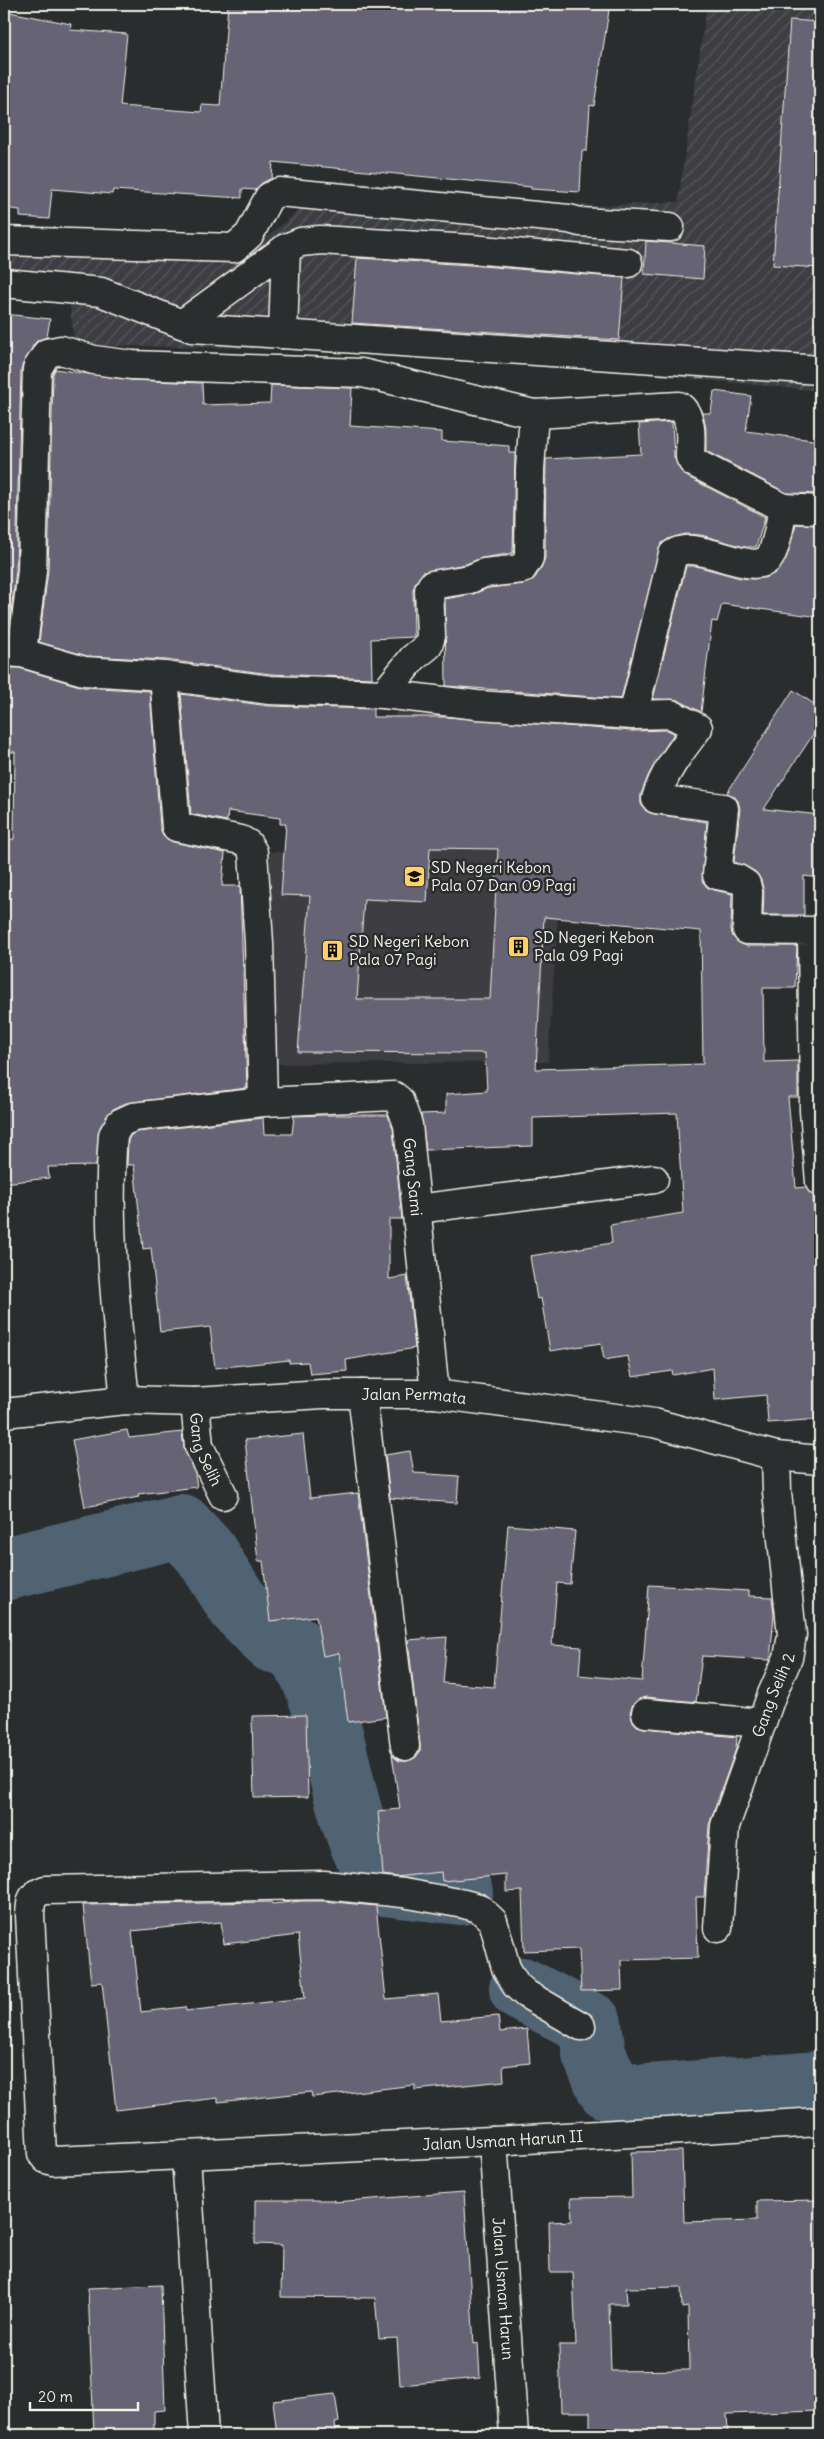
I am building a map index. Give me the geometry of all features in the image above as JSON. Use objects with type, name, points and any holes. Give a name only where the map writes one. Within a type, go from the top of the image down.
[{"type":"street","points":[[4,241],[234,248],[249,235],[269,197],[279,192],[560,218],[580,222],[670,227]]},
{"type":"street","points":[[182,324],[286,248],[301,242],[320,240],[471,249],[628,263]]},
{"type":"street","points":[[283,334],[286,248]]},
{"type":"street","points":[[4,283],[101,292],[192,328],[820,370]]},
{"type":"street","points":[[820,510],[783,508],[693,462],[690,458],[688,418],[684,409],[679,406],[534,414],[362,373],[132,365],[94,360],[61,350],[47,353],[37,368],[32,570],[13,652],[84,671],[164,676],[270,690],[384,694],[477,705],[633,715],[671,714],[698,728],[681,750],[656,799],[724,808],[717,875],[738,879],[746,884],[748,892],[747,930],[812,931],[814,1111],[820,1182]]},
{"type":"street","points":[[384,694],[413,658],[428,646],[431,636],[429,590],[432,584],[470,579],[484,573],[522,569],[527,564],[529,558],[530,469],[534,414]]},
{"type":"street","points":[[633,715],[673,554],[680,549],[691,548],[750,564],[762,563],[772,555],[783,508]]},
{"type":"street","points":[[125,1400],[112,1270],[113,1135],[120,1123],[133,1118],[263,1102],[259,944],[254,852],[248,844],[241,840],[176,827],[164,676]]},
{"type":"street","name":"Gang Sami","points":[[263,1102],[394,1096],[399,1100],[408,1125],[435,1394]]},
{"type":"street","points":[[417,1210],[654,1179]]},
{"type":"street","points":[[362,1394],[405,1746]]},
{"type":"street","name":"Jalan Permata","points":[[4,1413],[125,1400],[195,1402],[362,1394],[435,1394],[654,1423],[776,1456],[820,1460]]},
{"type":"street","name":"Gang Selih","points":[[195,1402],[199,1446],[223,1495]]},
{"type":"street","name":"Gang Selih 2","points":[[718,1928],[725,1826],[788,1658],[792,1635],[777,1492],[776,1456]]},
{"type":"street","points":[[646,1713],[762,1724]]},
{"type":"street","name":"Jalan Usman Harun II","points":[[581,2026],[526,1994],[516,1985],[506,1968],[493,1921],[479,1908],[464,1904],[403,1893],[324,1885],[45,1890],[32,1896],[30,1915],[42,2154],[46,2159],[53,2161],[186,2156],[820,2122]]},
{"type":"street","name":"Jalan Usman Harun","points":[[493,2141],[514,2435]]},
{"type":"street","points":[[186,2156],[204,2435]]},
{"type":"shaded area","points":[[707,4],[820,4],[820,391],[405,351],[74,345],[70,305],[4,299],[4,231],[266,238],[334,180],[595,206],[678,202]]},
{"type":"shaded area","name":"SD Negeri Kebon Pala 07 Dan 09 Pagi","points":[[395,712],[578,717],[577,775],[559,897],[548,1062],[264,1064],[270,852],[391,854]]},
{"type":"building","points":[[228,4],[463,4],[497,9],[498,4],[610,4],[594,106],[590,105],[587,151],[582,151],[580,192],[531,189],[531,187],[273,162],[272,178],[262,183],[255,190],[242,189],[242,198],[113,190],[112,194],[52,189],[49,219],[20,217],[20,210],[4,208],[4,11],[71,24],[70,30],[127,34],[120,106],[201,112],[202,105],[220,106]]},
{"type":"building","points":[[790,20],[820,22],[820,268],[773,265]]},
{"type":"building","points":[[646,241],[705,246],[703,279],[644,274]]},
{"type":"building","points":[[357,258],[624,278],[619,340],[352,323]]},
{"type":"building","points":[[4,314],[50,319],[47,337],[38,340],[34,344],[21,369],[16,570],[8,637],[4,637]]},
{"type":"building","points":[[55,369],[130,380],[202,383],[203,405],[270,403],[271,385],[352,388],[350,426],[442,432],[442,441],[509,446],[509,453],[515,453],[513,553],[482,558],[466,564],[423,572],[413,590],[414,637],[371,639],[372,678],[271,674],[166,660],[87,656],[39,642],[48,571],[53,374]]},
{"type":"building","points":[[714,391],[751,396],[746,431],[820,441],[820,494],[787,493],[706,451],[706,429],[703,413],[711,413]]},
{"type":"building","points":[[672,422],[674,457],[680,470],[686,476],[765,517],[756,547],[745,547],[701,535],[685,534],[668,539],[661,544],[621,699],[446,686],[445,599],[473,594],[488,588],[524,584],[535,578],[542,566],[545,558],[546,459],[641,454],[639,424]]},
{"type":"building","points":[[796,524],[820,525],[820,617],[722,604],[717,622],[712,621],[701,712],[678,700],[653,699],[686,566],[696,566],[740,578],[753,579],[769,576],[777,571],[786,559]]},
{"type":"building","points":[[4,668],[19,668],[83,687],[150,691],[160,828],[164,837],[173,842],[225,853],[222,886],[240,886],[247,1088],[126,1103],[113,1109],[100,1127],[96,1166],[48,1167],[49,1178],[4,1183],[4,840],[14,839],[15,752],[4,752]]},
{"type":"building","points":[[793,690],[820,708],[820,724],[764,809],[820,815],[820,878],[804,876],[804,915],[763,915],[764,892],[761,880],[754,871],[734,862],[740,809],[738,801],[734,796],[727,793]]},
{"type":"building","points":[[181,694],[269,706],[373,709],[373,717],[447,717],[632,731],[667,730],[674,733],[649,774],[641,794],[641,804],[646,811],[654,814],[707,822],[702,881],[707,887],[732,894],[731,930],[733,937],[739,943],[747,946],[797,946],[795,988],[763,988],[764,1062],[798,1061],[798,1097],[788,1097],[796,1188],[806,1187],[813,1196],[819,1275],[814,1275],[820,1365],[820,1419],[768,1423],[766,1395],[715,1400],[713,1368],[673,1375],[672,1371],[632,1377],[628,1356],[604,1360],[601,1343],[550,1351],[541,1298],[537,1299],[530,1256],[612,1243],[610,1225],[683,1213],[677,1113],[533,1118],[533,1146],[426,1150],[421,1114],[446,1113],[446,1094],[487,1091],[485,1053],[298,1052],[310,896],[281,895],[286,824],[280,824],[280,818],[228,811],[227,821],[191,814]],"holes":[[[430,848],[498,849],[490,999],[357,999],[364,899],[427,902]],[[544,917],[701,931],[703,1064],[536,1069]]]},
{"type":"building","points":[[388,1115],[393,1128],[402,1219],[389,1219],[389,1279],[407,1276],[415,1348],[346,1360],[347,1371],[310,1374],[308,1362],[289,1363],[289,1360],[215,1368],[210,1327],[160,1332],[151,1248],[143,1249],[134,1165],[127,1165],[128,1140],[131,1135],[137,1132],[263,1118],[264,1134],[292,1134],[294,1116]]},
{"type":"building","points":[[127,1430],[129,1438],[182,1432],[184,1448],[195,1474],[197,1487],[138,1494],[139,1497],[85,1507],[72,1440]]},
{"type":"building","points":[[303,1434],[310,1498],[358,1493],[386,1717],[348,1722],[339,1653],[323,1656],[316,1616],[270,1621],[263,1561],[258,1561],[245,1440]]},
{"type":"building","points":[[410,1451],[414,1473],[459,1476],[457,1503],[390,1498],[385,1455]]},
{"type":"building","points":[[508,1525],[575,1531],[570,1584],[557,1583],[552,1645],[581,1647],[579,1675],[642,1681],[649,1585],[749,1591],[749,1596],[772,1597],[774,1615],[770,1660],[702,1656],[696,1702],[647,1697],[639,1699],[633,1704],[630,1712],[632,1720],[637,1726],[737,1737],[736,1749],[709,1825],[704,1897],[696,1897],[698,1958],[621,1960],[622,1990],[581,1991],[579,1949],[524,1951],[522,1891],[506,1892],[506,1875],[442,1881],[441,1872],[396,1877],[383,1875],[378,1811],[400,1809],[392,1755],[399,1761],[407,1761],[415,1758],[420,1752],[408,1640],[447,1637],[443,1683],[494,1687]]},
{"type":"building","points":[[306,1715],[308,1797],[254,1798],[252,1716]]},
{"type":"building","points":[[323,1901],[376,1906],[386,1999],[438,1994],[441,2021],[498,2016],[500,2032],[527,2029],[530,2063],[503,2066],[504,2081],[415,2090],[415,2085],[312,2097],[311,2092],[218,2102],[218,2098],[116,2110],[102,1982],[91,1983],[83,1905],[271,1902],[272,1904]],"holes":[[[221,1922],[224,1944],[298,1935],[305,1998],[186,2011],[185,2007],[141,2012],[132,1931]]]},
{"type":"building","points":[[682,2151],[684,2222],[757,2220],[757,2201],[820,2200],[820,2411],[727,2414],[728,2435],[590,2435],[590,2412],[561,2412],[559,2345],[576,2345],[573,2272],[550,2272],[549,2222],[572,2221],[571,2198],[632,2197],[631,2152]],"holes":[[[681,2287],[682,2308],[688,2307],[689,2370],[611,2371],[609,2304],[627,2304],[626,2288]]]},
{"type":"building","points":[[464,2192],[474,2344],[478,2343],[480,2378],[400,2385],[397,2338],[379,2339],[375,2298],[281,2297],[282,2245],[255,2244],[255,2200],[334,2200],[334,2202]]},
{"type":"building","points":[[161,2285],[165,2410],[154,2411],[154,2435],[94,2435],[88,2288]]},
{"type":"building","points":[[335,2394],[339,2422],[335,2423],[336,2435],[277,2435],[273,2401]]},
{"type":"waterway","points":[[4,1569],[181,1526],[205,1552],[239,1606],[273,1641],[292,1645],[310,1671],[329,1725],[349,1807],[358,1834],[369,1859],[384,1884],[461,1893]]},
{"type":"waterway","points":[[521,1989],[590,2024],[594,2054],[609,2088],[636,2097],[820,2083]]},
{"type":"place","name":"SD Negeri Kebon Pala 07 Dan 09 Pagi","points":[[415,876]]},
{"type":"place","name":"SD Negeri Kebon Pala 09 Pagi","points":[[518,946]]},
{"type":"place","name":"SD Negeri Kebon Pala 07 Pagi","points":[[333,950]]}]
